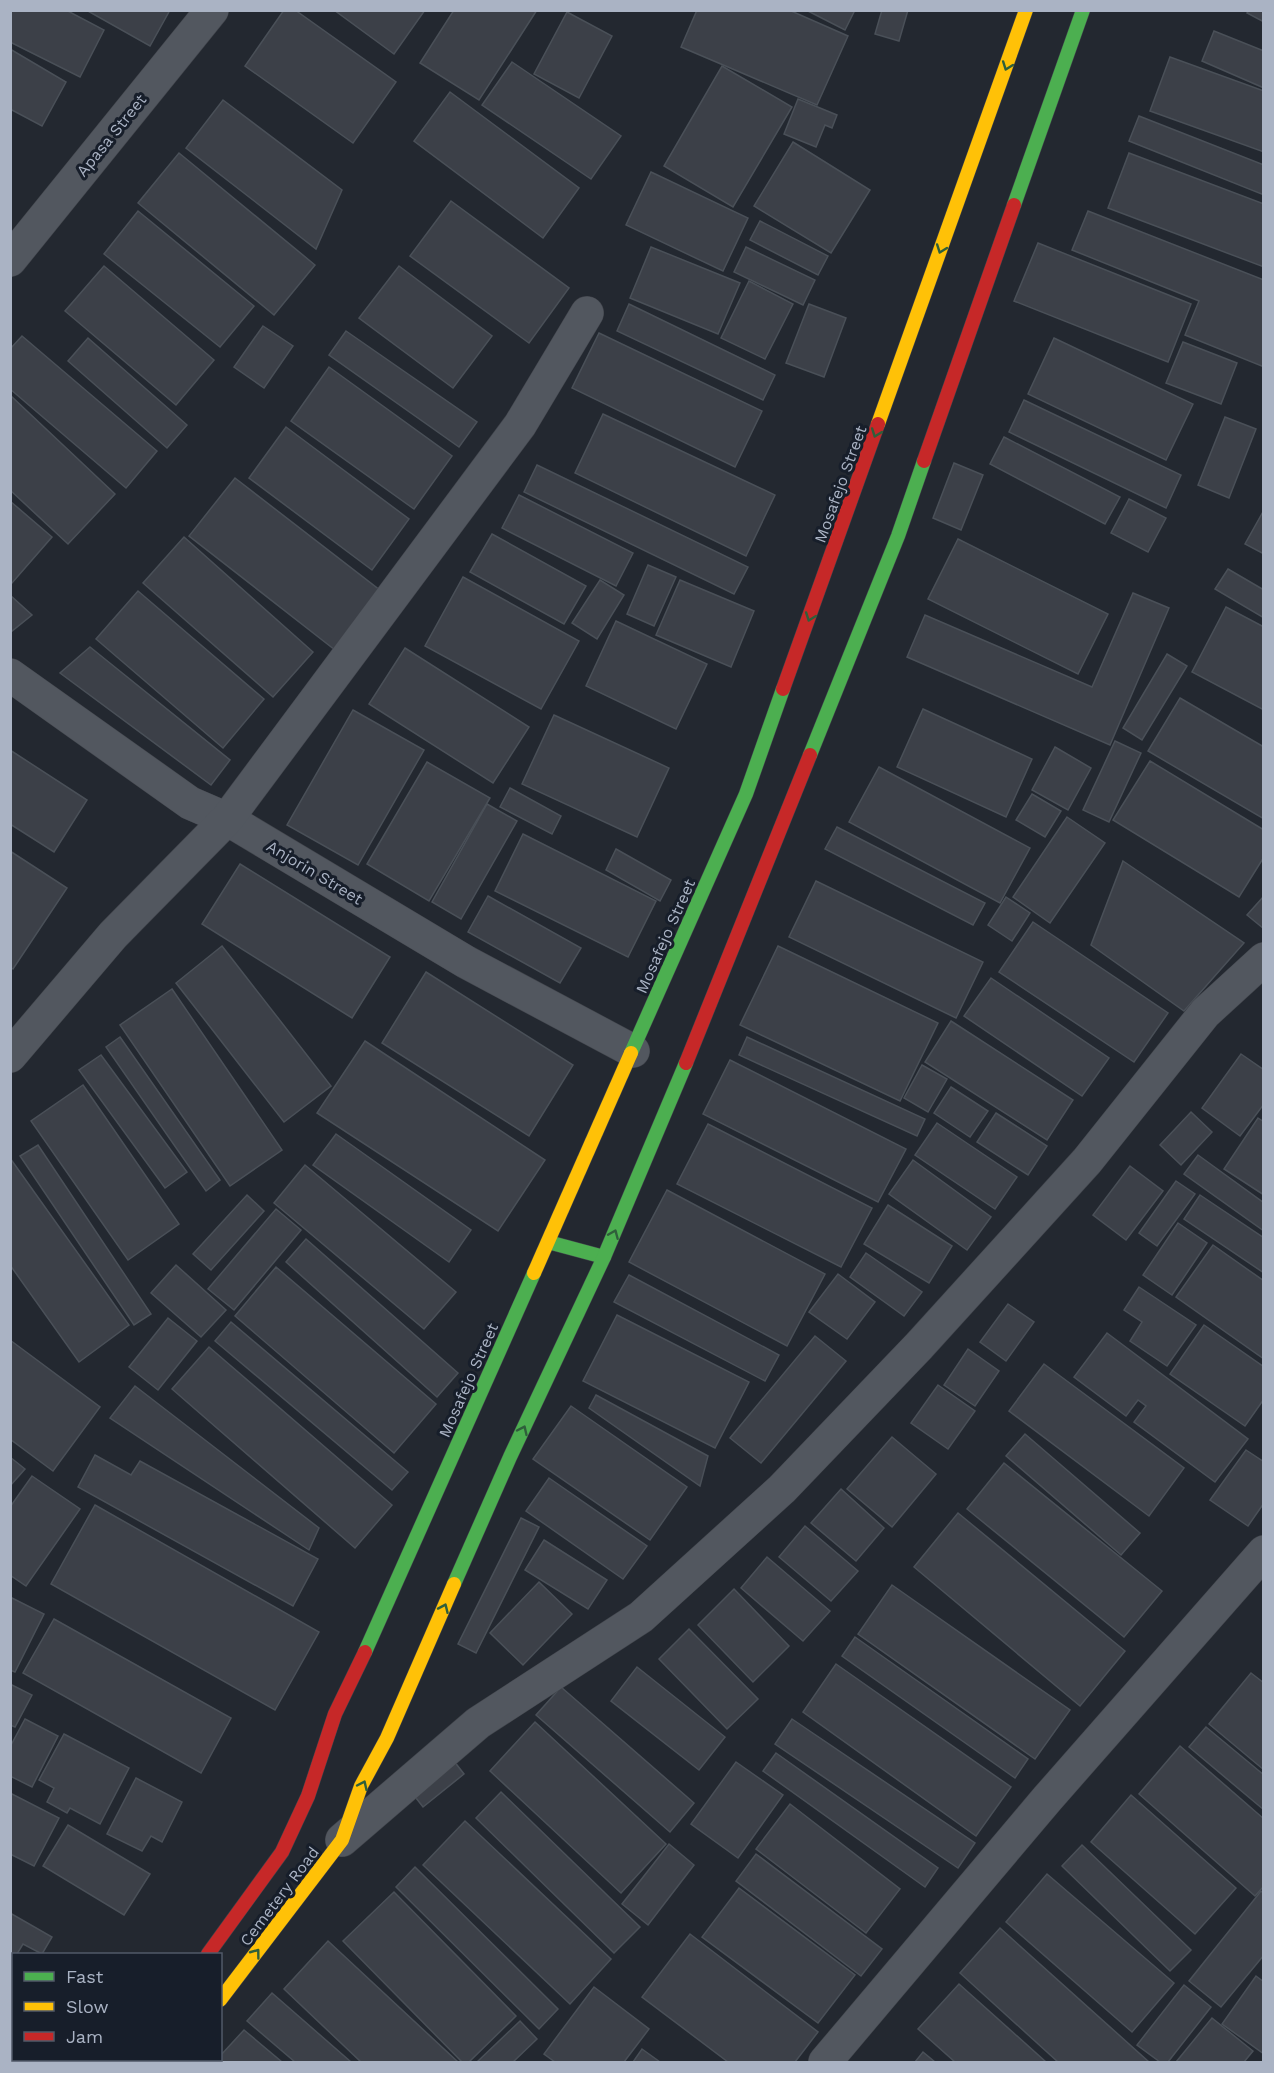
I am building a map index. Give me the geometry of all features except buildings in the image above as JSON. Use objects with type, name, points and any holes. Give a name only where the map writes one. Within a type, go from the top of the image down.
[{"type":"main road","name":"Mosafejo Street","points":[[282,1852],[308,1796],[335,1714],[354,1678],[746,794],[1026,10]]},
{"type":"main road","points":[[342,1840],[361,1786],[387,1738],[510,1456],[604,1257],[700,1030],[898,536],[1083,10]]},
{"type":"main road","points":[[548,1242],[604,1257]]},
{"type":"main road","name":"Cemetery Road","points":[[222,1997],[342,1840]]},
{"type":"main road","name":"Cemetery Road","points":[[209,1953],[282,1852]]},
{"type":"street","name":"Apasa Street","points":[[10,260],[212,10]]},
{"type":"street","points":[[10,1056],[113,934],[227,819],[520,425],[587,314]]},
{"type":"street","name":"Anjorin Street","points":[[10,675],[190,803],[227,819],[466,962],[633,1051]]},
{"type":"street","points":[[342,1840],[478,1723],[641,1617],[782,1489],[927,1337],[1087,1161],[1205,1013],[1263,959]]},
{"type":"street","points":[[825,2062],[1047,1799],[1263,1552]]},
{"type":"traffic: fast","points":[[1014,205],[1083,10]]},
{"type":"traffic: fast","points":[[810,755],[898,536],[924,461]]},
{"type":"traffic: fast","points":[[631,1053],[746,794],[783,689]]},
{"type":"traffic: fast","points":[[454,1584],[510,1457],[604,1257],[686,1063]]},
{"type":"traffic: fast","points":[[548,1242],[604,1257]]},
{"type":"traffic: fast","points":[[365,1652],[534,1273]]},
{"type":"traffic: slow","points":[[878,424],[1026,10]]},
{"type":"traffic: slow","points":[[534,1273],[631,1053]]},
{"type":"traffic: slow","points":[[222,1997],[342,1840],[361,1786],[387,1738],[454,1584]]},
{"type":"traffic: jam","points":[[924,461],[1014,205]]},
{"type":"traffic: jam","points":[[783,689],[878,424]]},
{"type":"traffic: jam","points":[[686,1063],[810,755]]},
{"type":"traffic: jam","points":[[209,1953],[282,1852],[308,1796],[335,1714],[365,1652]]}]
